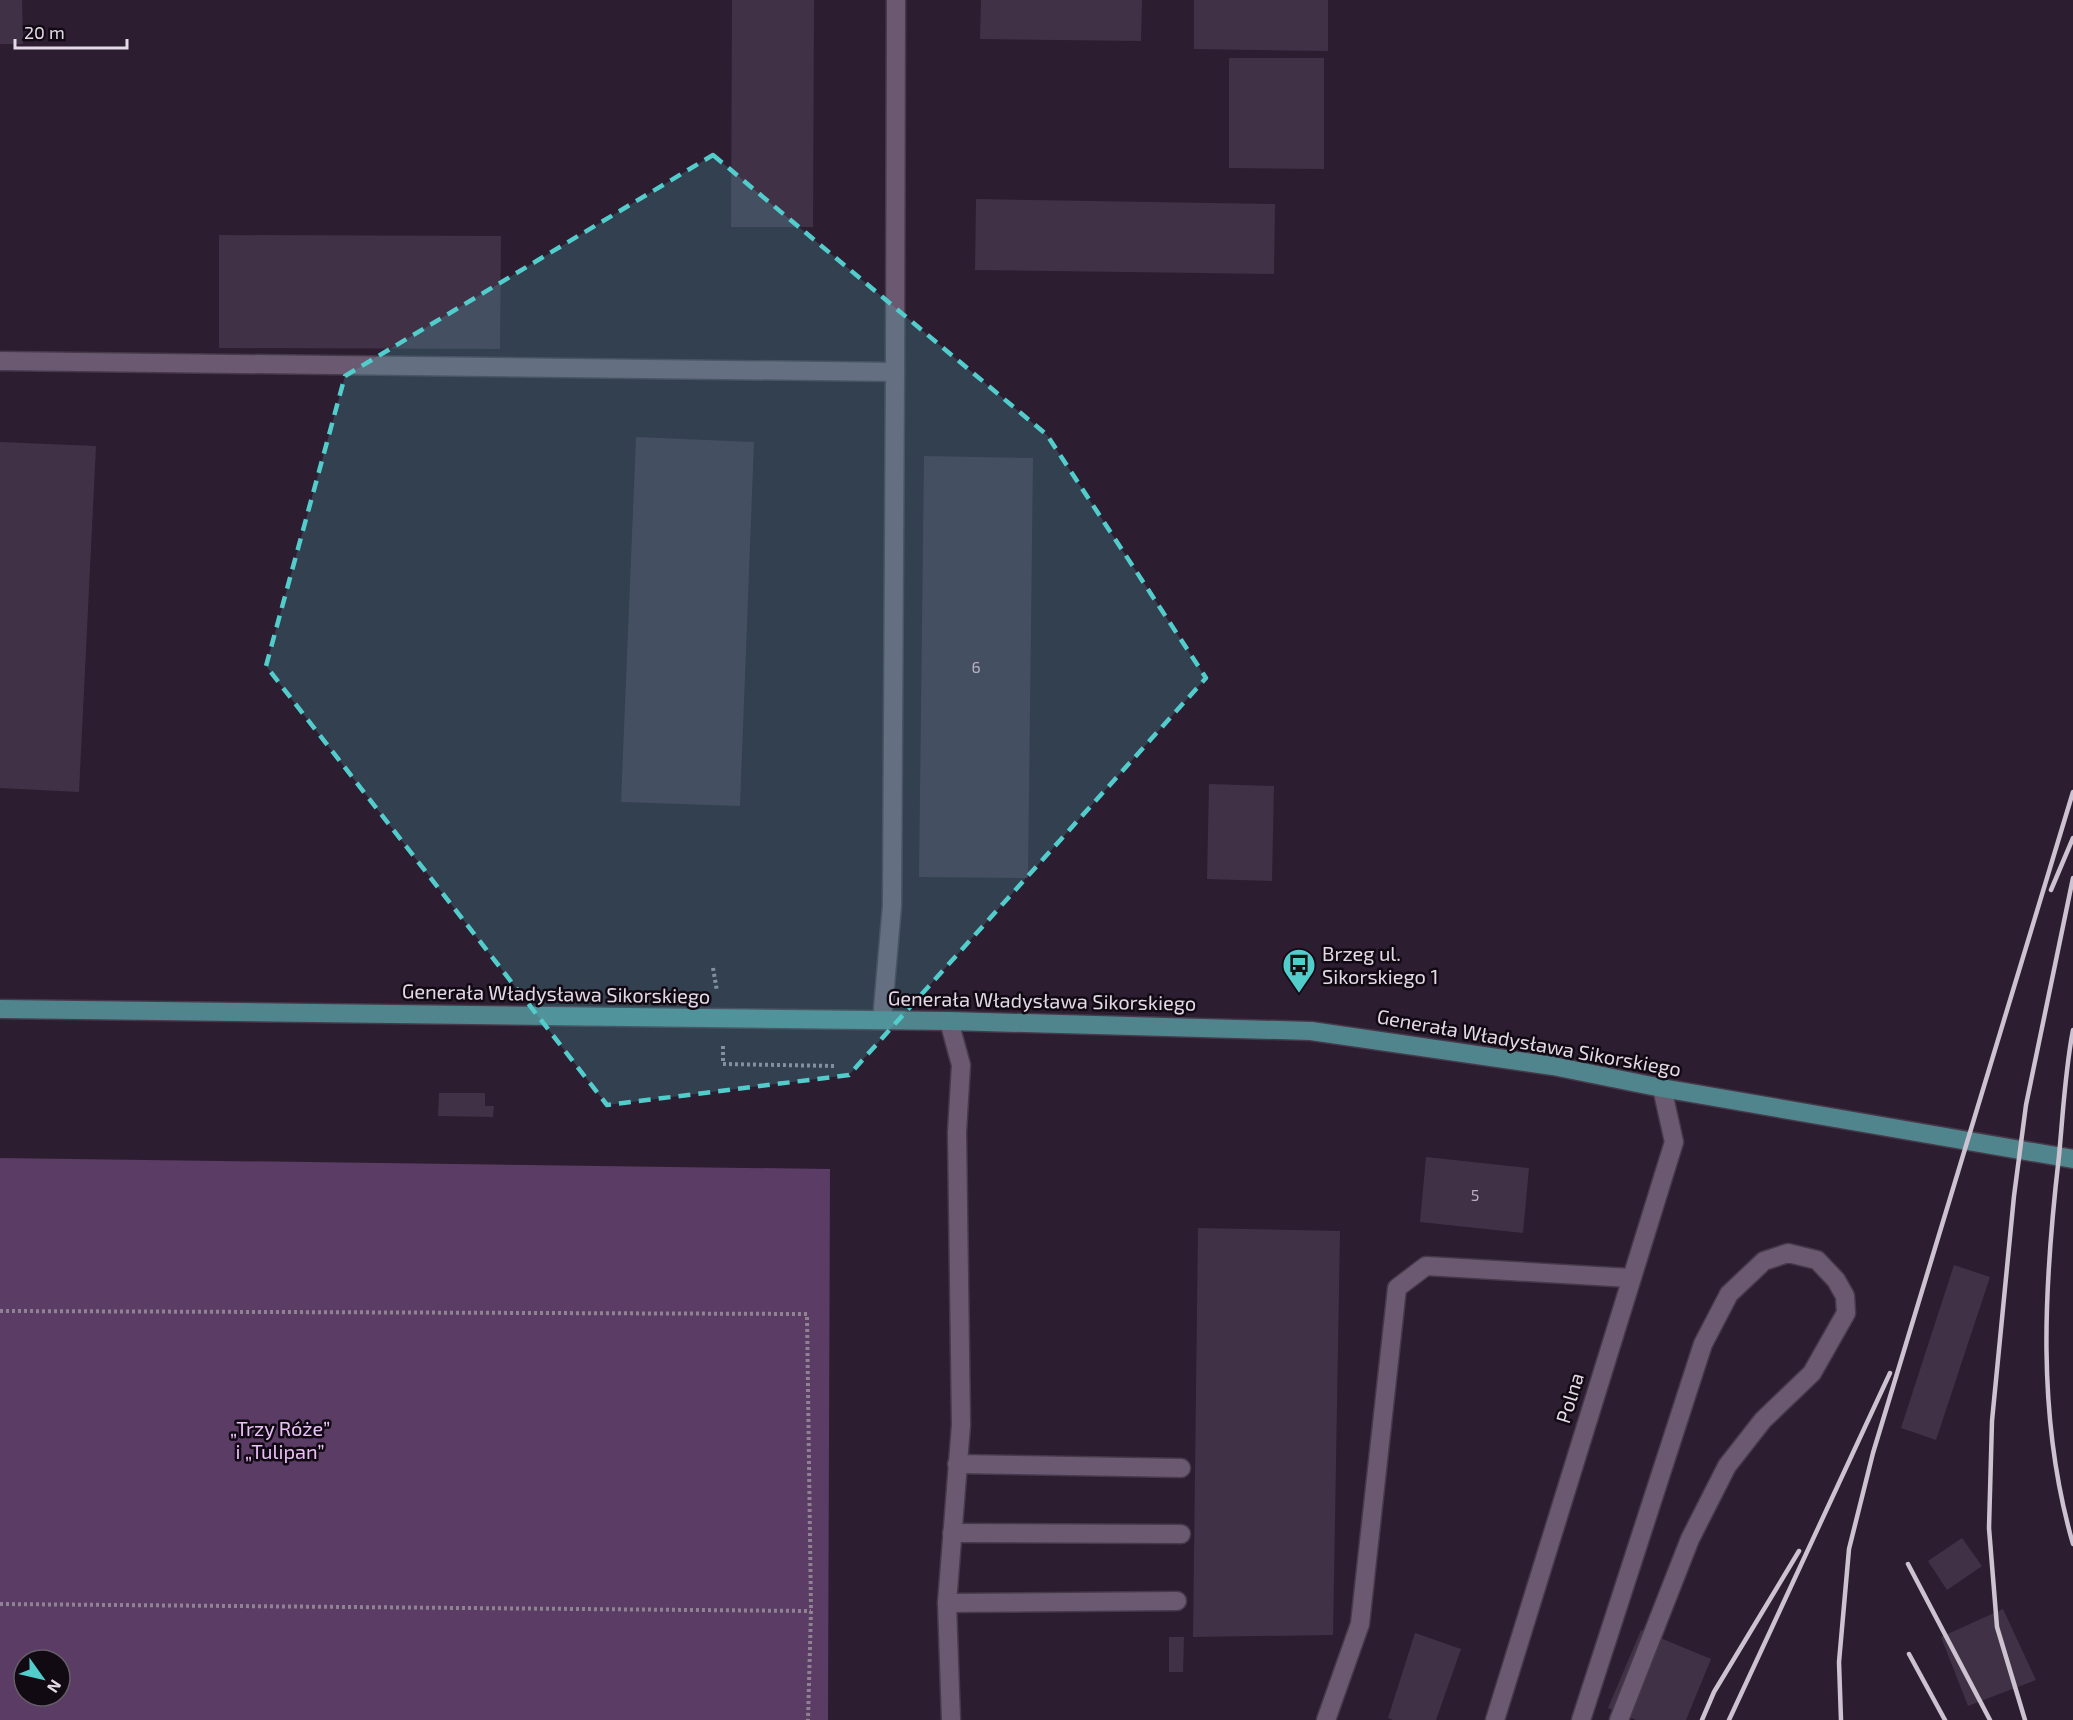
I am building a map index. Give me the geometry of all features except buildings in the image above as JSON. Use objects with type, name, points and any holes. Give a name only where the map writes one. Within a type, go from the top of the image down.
[{"type":"main road","name":"Generała Władysława Sikorskiego","points":[[0,1009],[949,1021],[1311,1031],[1553,1066],[1662,1088],[2073,1159]]},
{"type":"street","points":[[882,1020],[892,906],[896,0]]},
{"type":"street","points":[[0,361],[895,372]]},
{"type":"street","points":[[949,1021],[961,1065],[957,1132],[961,1425],[947,1603],[951,1720]]},
{"type":"street","name":"Polna","points":[[1495,1720],[1674,1142],[1662,1088]]},
{"type":"street","points":[[1581,1720],[1703,1344],[1729,1294],[1764,1261],[1788,1252],[1817,1260],[1836,1281],[1845,1296],[1846,1313],[1812,1373],[1763,1420],[1727,1466],[1690,1539],[1619,1720]]},
{"type":"street","points":[[1326,1720],[1360,1624],[1397,1288],[1426,1266],[1630,1278]]},
{"type":"street","points":[[957,1464],[1181,1468]]},
{"type":"street","points":[[952,1533],[1181,1534]]},
{"type":"street","points":[[947,1603],[1177,1601]]},
{"type":"path","points":[[0,1311],[807,1314],[811,1611],[808,1720]]},
{"type":"path","points":[[0,1604],[811,1611]]},
{"type":"highlighted area","points":[[713,155],[1047,435],[1206,678],[849,1075],[607,1105],[266,666],[345,376]]},
{"type":"green space","name":"„Trzy Róże” i „Tulipan”","points":[[0,1158],[830,1169],[828,1720],[0,1720]]},
{"type":"railway","points":[[1841,1720],[1839,1662],[1849,1549],[1873,1453],[2073,792]]},
{"type":"railway","points":[[2051,890],[2073,838]]},
{"type":"railway","points":[[2025,1720],[1997,1627],[1989,1528],[1992,1421],[2014,1196],[2026,1105],[2073,878]]},
{"type":"railway","points":[[2073,1030],[2066,1077],[2047,1302],[2048,1399],[2053,1448],[2061,1496],[2073,1544]]},
{"type":"railway","points":[[1729,1720],[1890,1373]]},
{"type":"railway","points":[[1702,1720],[1714,1692],[1799,1551]]},
{"type":"railway","points":[[1908,1564],[1990,1720]]},
{"type":"railway","points":[[1909,1654],[1945,1720]]},
{"type":"place","name":"Brzeg ul. Sikorskiego 1","points":[[1299,994]]}]
